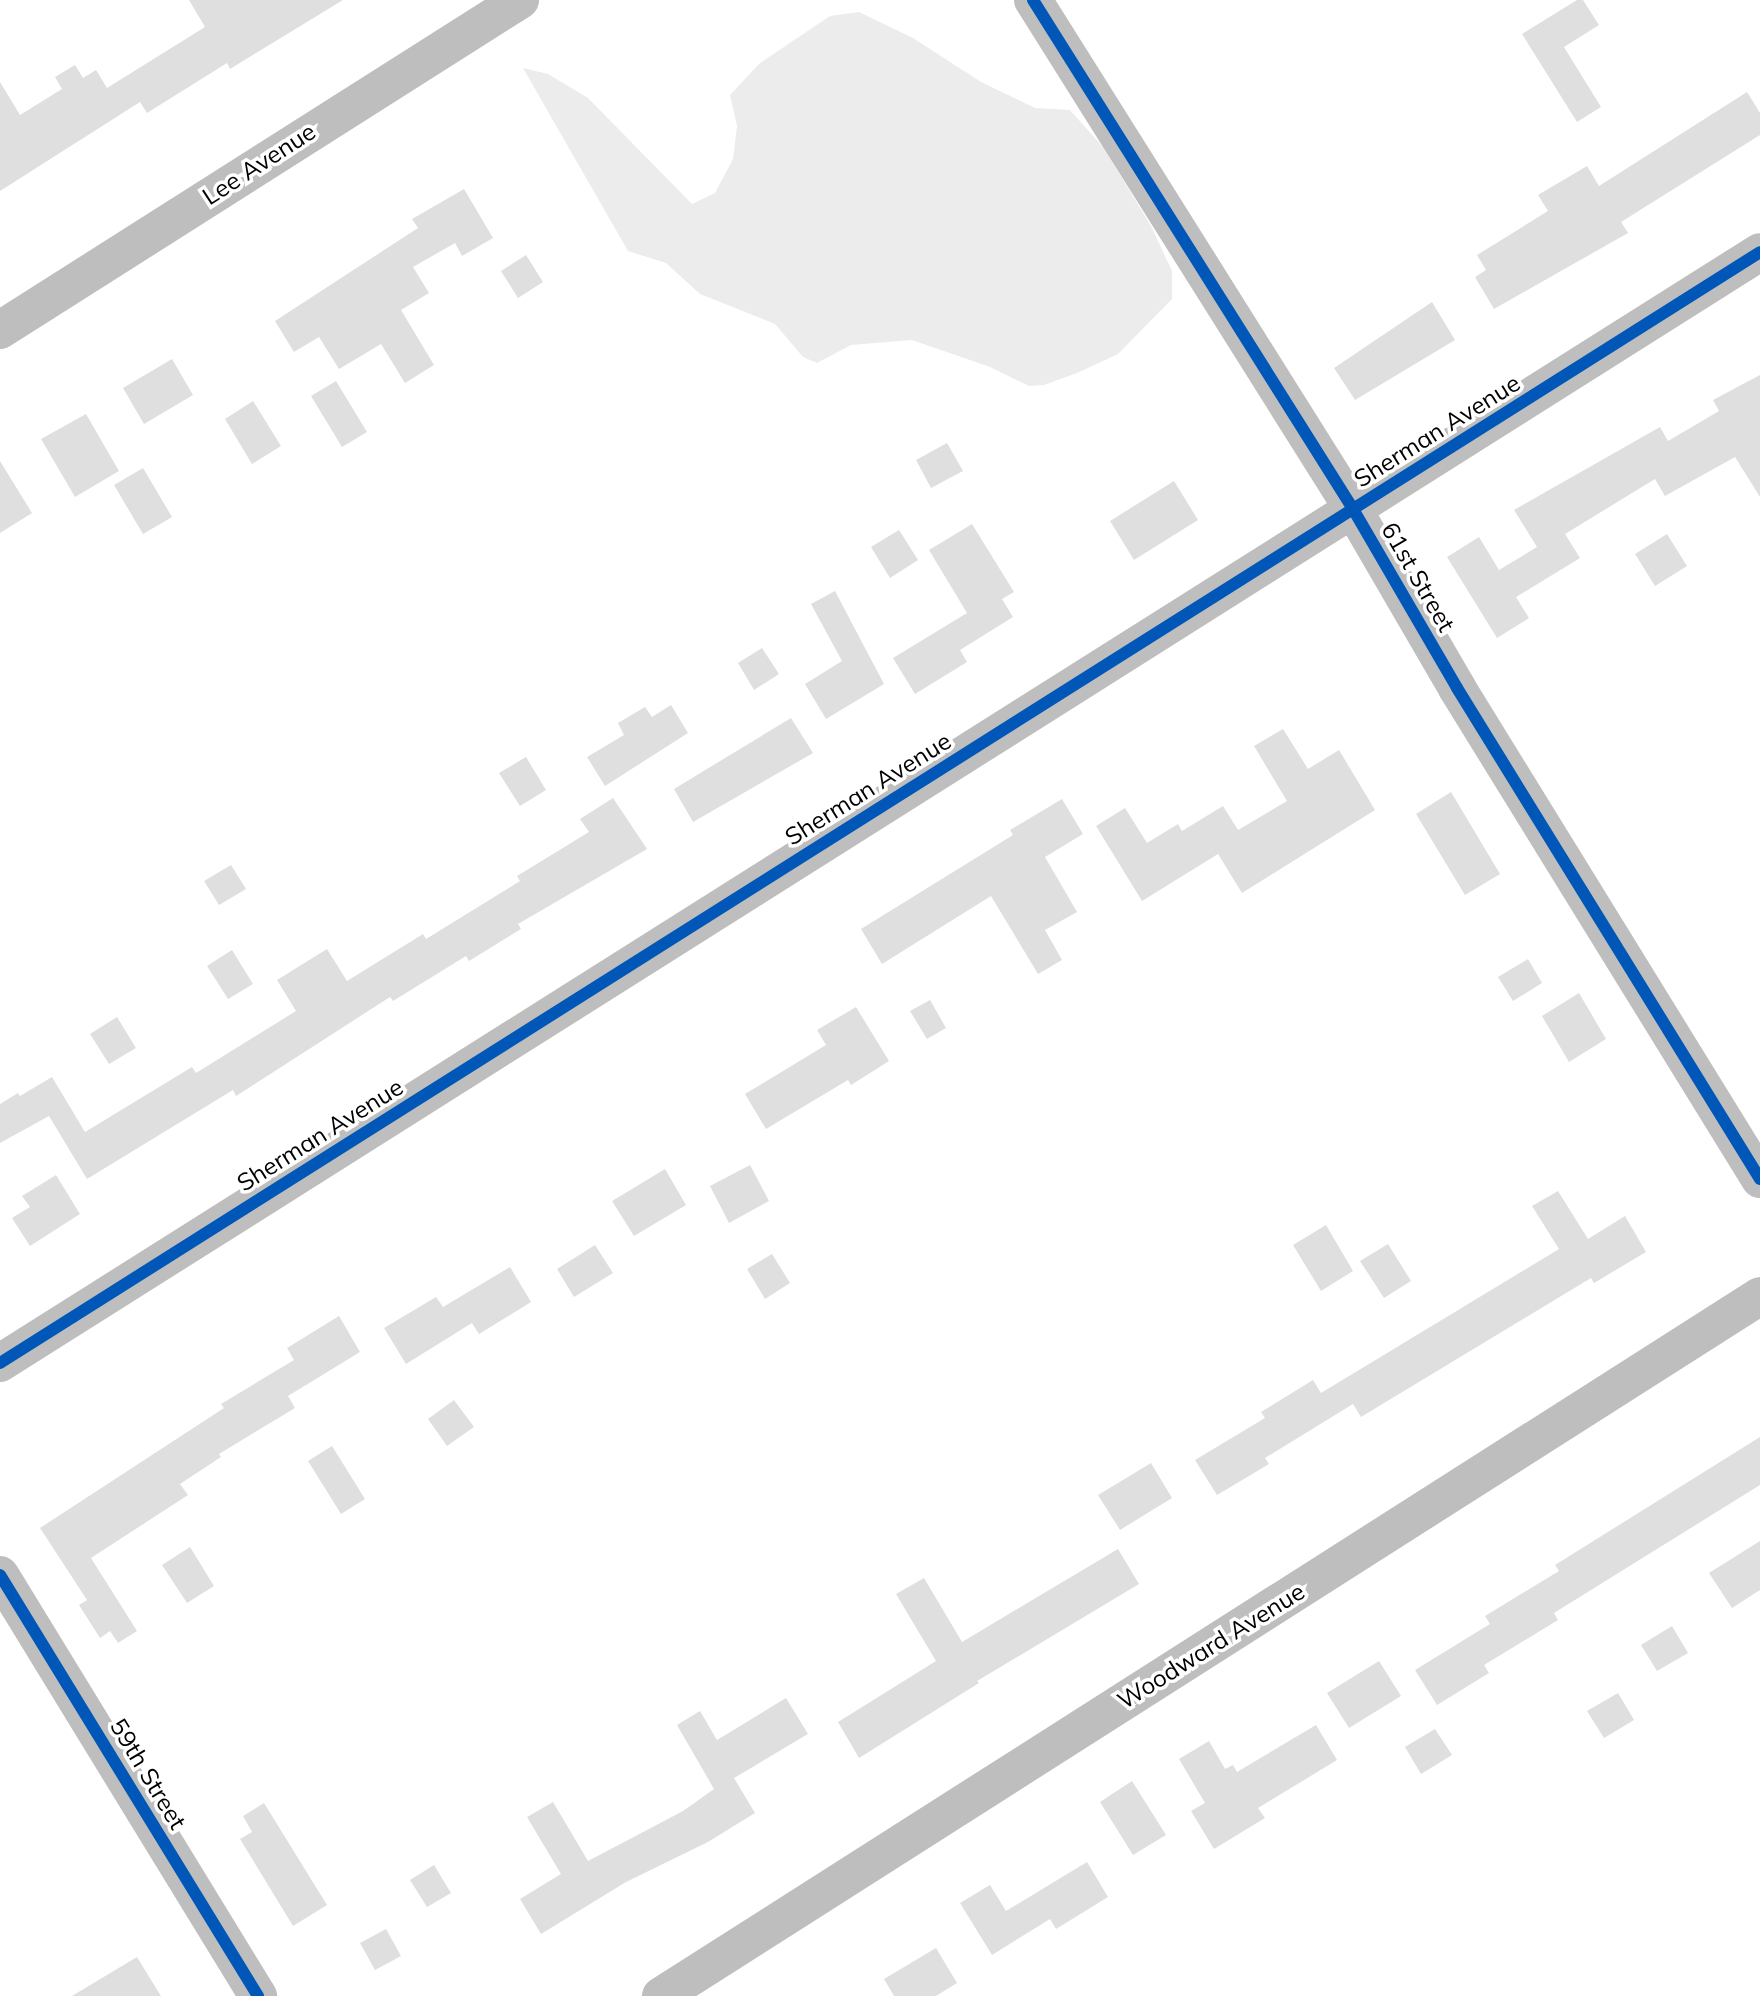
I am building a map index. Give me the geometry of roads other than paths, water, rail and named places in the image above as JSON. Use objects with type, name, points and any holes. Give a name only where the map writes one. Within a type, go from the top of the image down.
[{"type":"street","name":"Lee Avenue","points":[[0,330],[520,0]]},
{"type":"street","name":"61st Street","points":[[1033,0],[1353,509],[1457,688],[1760,1179]]},
{"type":"street","name":"Sherman Avenue","points":[[0,1363],[1760,252]]},
{"type":"street","name":"Woodward Avenue","points":[[661,1996],[1760,1296]]},
{"type":"street","name":"59th Street","points":[[0,1575],[258,1996]]}]
